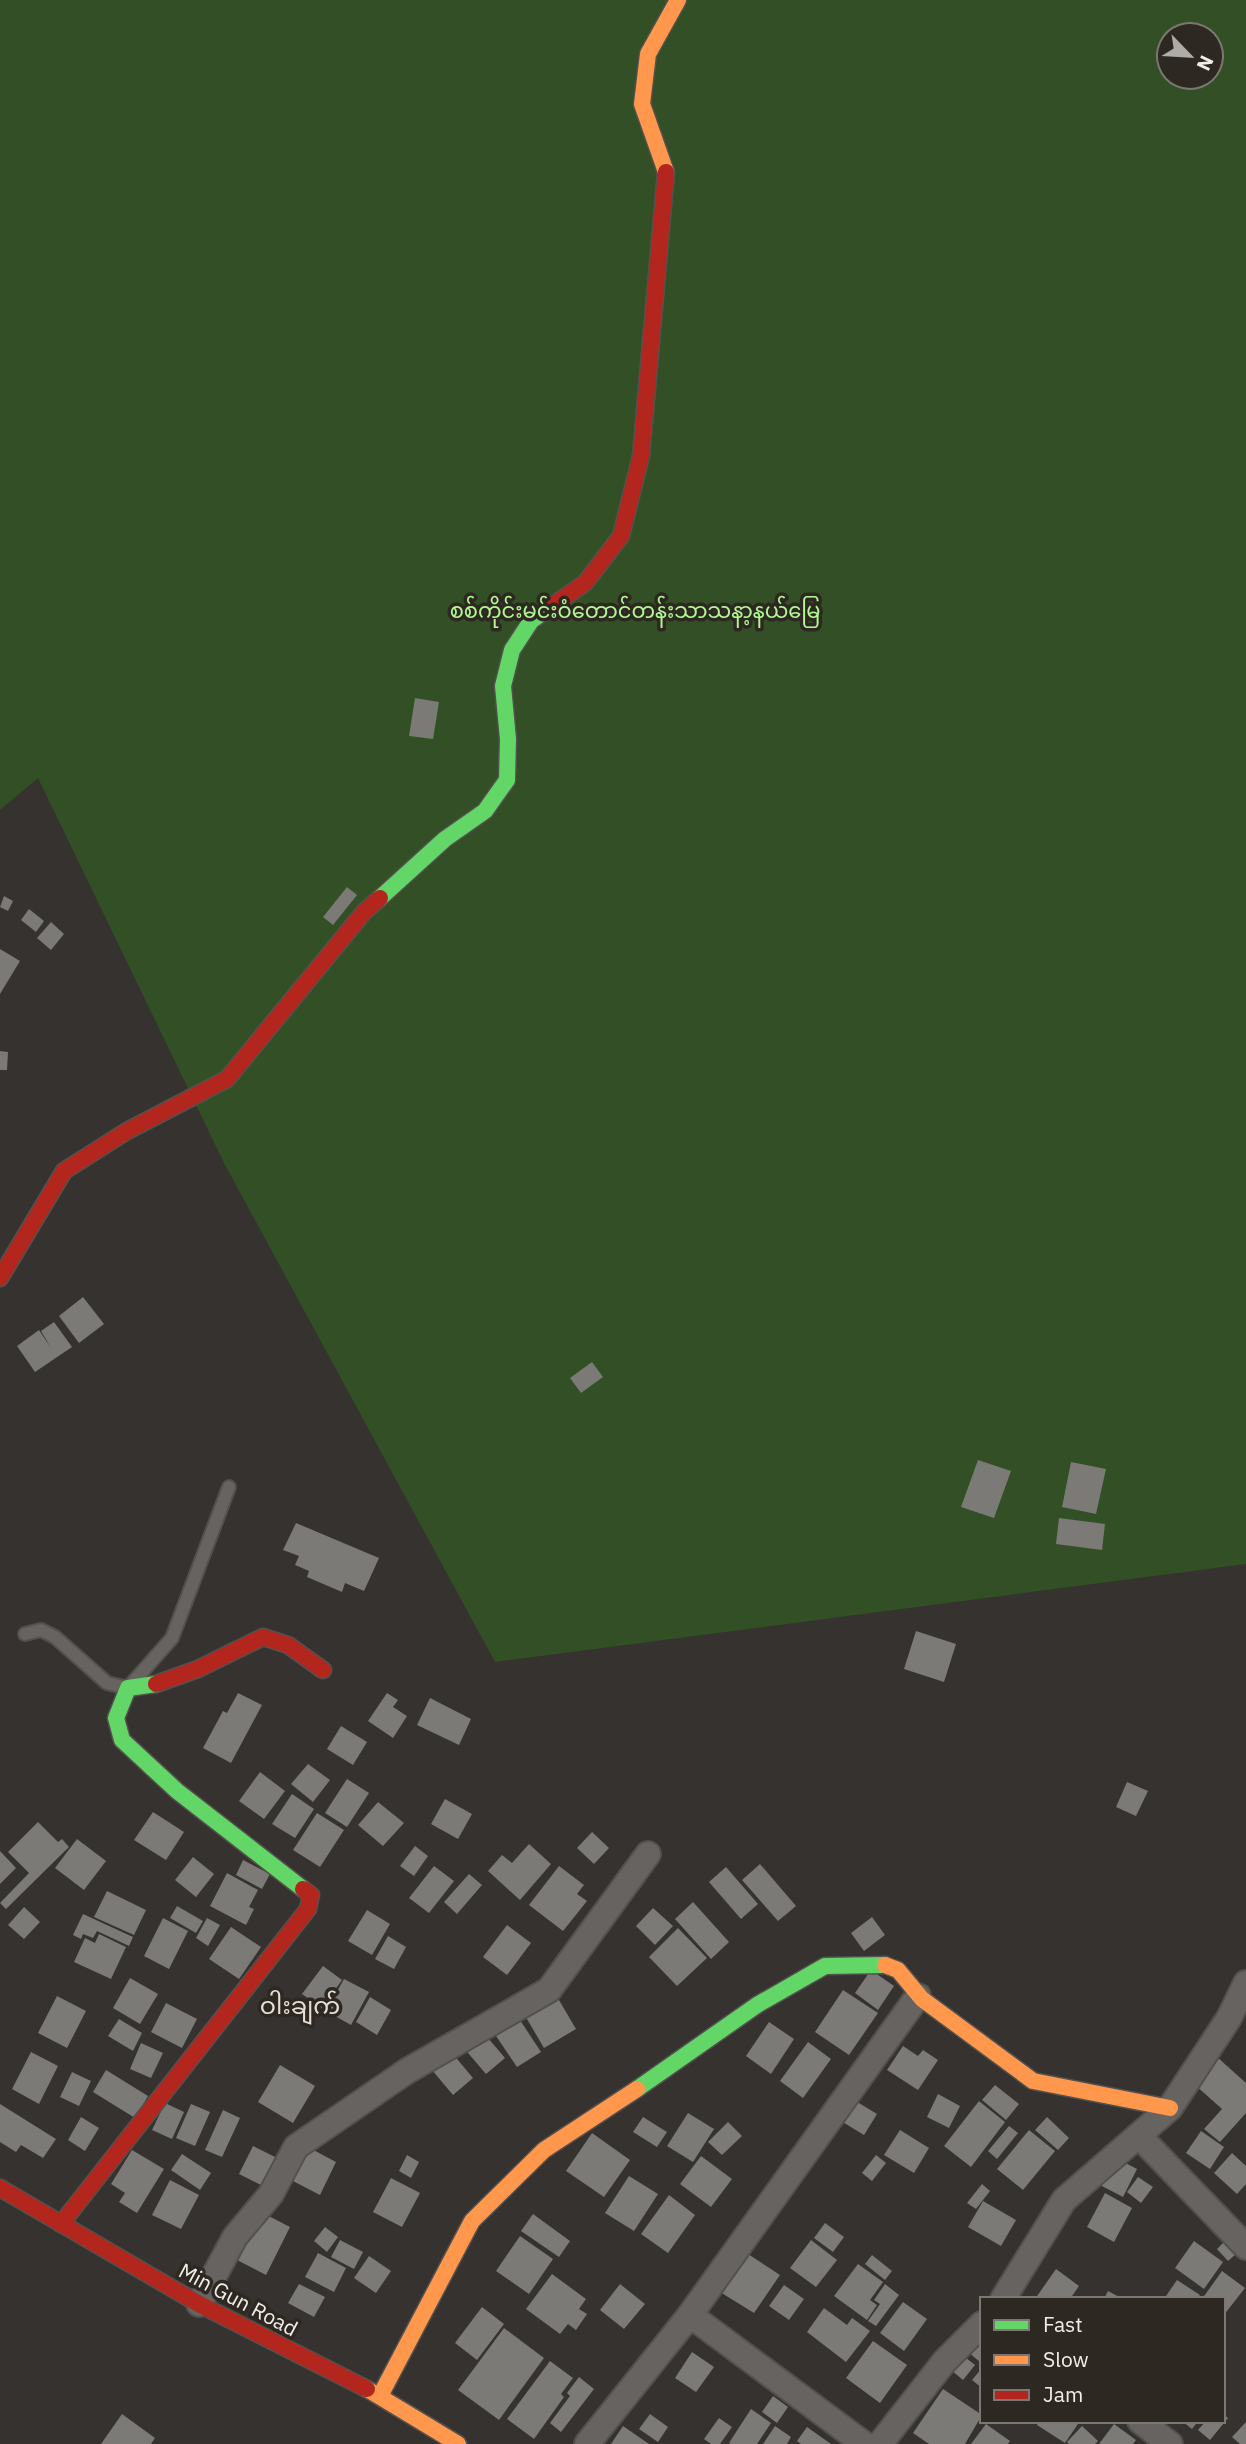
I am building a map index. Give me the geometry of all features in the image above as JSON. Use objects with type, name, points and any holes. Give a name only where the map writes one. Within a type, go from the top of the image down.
[{"type":"street","points":[[0,1278],[64,1171],[127,1131],[227,1079],[364,912],[444,839],[485,811],[507,780],[508,739],[503,686],[512,650],[531,621],[585,583],[621,536],[641,456],[658,232],[667,175],[642,104],[648,54],[678,0]]},
{"type":"street","points":[[61,2224],[308,1909],[311,1895],[177,1791],[122,1740],[116,1718],[128,1688],[146,1687],[192,1670],[264,1637],[288,1645],[323,1670]]},
{"type":"street","points":[[199,2304],[235,2237],[271,2194],[296,2147],[407,2071],[549,1990],[648,1854]]},
{"type":"street","points":[[380,2396],[472,2221],[544,2150],[652,2080],[757,2005],[825,1966],[884,1965],[898,1970],[918,1996],[1033,2081],[1170,2108]]},
{"type":"street","points":[[1004,2297],[1064,2200],[1170,2108],[1229,2018],[1246,1983]]},
{"type":"street","points":[[587,2444],[690,2315],[918,1996]]},
{"type":"street","points":[[1139,2136],[1246,2247]]},
{"type":"street","name":"Min Gun Road","points":[[0,2188],[199,2304],[380,2396],[458,2444]]},
{"type":"street","points":[[690,2315],[864,2444]]},
{"type":"street","points":[[880,2444],[944,2362],[980,2326]]},
{"type":"street","points":[[1143,2423],[1170,2444]]},
{"type":"lane","points":[[25,1634],[41,1630],[55,1637],[107,1683],[128,1688],[172,1638],[229,1487]]},
{"type":"green space","name":"စစ်ကိုင်းမင်းဝံတောင်တန်းသာသနာ့နယ်မြေ","points":[[0,0],[1246,0],[1246,1564],[495,1662],[224,1163],[38,778],[0,810]]},
{"type":"building","points":[[415,698],[439,702],[433,739],[409,736]]},
{"type":"building","points":[[347,887],[357,895],[333,925],[323,917]]},
{"type":"building","points":[[4,896],[13,901],[8,911],[0,907]]},
{"type":"building","points":[[29,909],[44,921],[36,932],[21,920]]},
{"type":"building","points":[[51,922],[64,934],[51,950],[37,938]]},
{"type":"building","points":[[0,949],[20,961],[0,994]]},
{"type":"building","points":[[0,1051],[8,1052],[7,1070],[0,1070]]},
{"type":"building","points":[[83,1297],[104,1324],[79,1343],[59,1316]]},
{"type":"building","points":[[54,1322],[72,1347],[35,1372],[17,1346],[39,1330],[51,1348],[41,1331]]},
{"type":"building","points":[[592,1362],[603,1377],[581,1393],[570,1378]]},
{"type":"building","points":[[978,1460],[1011,1471],[994,1518],[961,1507]]},
{"type":"building","points":[[1071,1462],[1106,1469],[1096,1514],[1062,1507]]},
{"type":"building","points":[[1059,1518],[1105,1524],[1102,1550],[1056,1544]]},
{"type":"building","points":[[296,1523],[379,1558],[364,1591],[345,1583],[342,1592],[307,1577],[309,1571],[295,1565],[299,1556],[283,1550]]},
{"type":"building","points":[[916,1631],[956,1644],[944,1682],[904,1669]]},
{"type":"building","points":[[238,1693],[262,1705],[231,1763],[203,1748],[223,1711],[227,1713]]},
{"type":"building","points":[[387,1693],[398,1700],[393,1707],[407,1716],[393,1738],[368,1721]]},
{"type":"building","points":[[430,1698],[471,1719],[459,1745],[417,1725]]},
{"type":"building","points":[[341,1726],[367,1742],[353,1765],[327,1749]]},
{"type":"building","points":[[308,1764],[330,1780],[313,1802],[291,1784]]},
{"type":"building","points":[[260,1772],[285,1791],[264,1819],[239,1801]]},
{"type":"building","points":[[347,1779],[369,1793],[347,1827],[325,1813]]},
{"type":"building","points":[[1127,1782],[1148,1791],[1136,1816],[1116,1807]]},
{"type":"building","points":[[292,1794],[314,1809],[295,1838],[272,1824]]},
{"type":"building","points":[[445,1799],[472,1814],[458,1839],[431,1824]]},
{"type":"building","points":[[378,1802],[404,1823],[383,1846],[358,1825]]},
{"type":"building","points":[[153,1812],[184,1832],[166,1860],[134,1840]]},
{"type":"building","points":[[317,1813],[344,1830],[320,1867],[293,1850]]},
{"type":"building","points":[[38,1822],[58,1842],[62,1839],[69,1847],[6,1909],[0,1903],[29,1873],[8,1852]]},
{"type":"building","points":[[592,1832],[609,1848],[594,1864],[577,1848]]},
{"type":"building","points":[[77,1839],[106,1861],[84,1890],[55,1868]]},
{"type":"building","points":[[529,1844],[551,1864],[520,1900],[488,1871],[502,1855],[512,1863]]},
{"type":"building","points":[[415,1846],[428,1856],[414,1876],[400,1866]]},
{"type":"building","points":[[0,1851],[16,1868],[0,1884]]},
{"type":"building","points":[[193,1857],[214,1874],[196,1897],[175,1880]]},
{"type":"building","points":[[243,1860],[270,1874],[262,1889],[236,1875]]},
{"type":"building","points":[[760,1864],[796,1906],[778,1921],[742,1880]]},
{"type":"building","points":[[434,1866],[454,1881],[429,1913],[409,1898]]},
{"type":"building","points":[[559,1866],[584,1885],[577,1894],[587,1901],[563,1931],[529,1905]]},
{"type":"building","points":[[726,1867],[758,1904],[741,1919],[709,1882]]},
{"type":"building","points":[[227,1873],[258,1890],[249,1907],[254,1909],[246,1925],[210,1906]]},
{"type":"building","points":[[469,1874],[482,1885],[457,1914],[444,1902]]},
{"type":"building","points":[[107,1891],[146,1910],[134,1935],[94,1917]]},
{"type":"building","points":[[693,1902],[729,1942],[711,1959],[675,1919]]},
{"type":"building","points":[[177,1906],[203,1921],[196,1933],[170,1918]]},
{"type":"building","points":[[24,1907],[40,1922],[24,1939],[8,1925]]},
{"type":"building","points":[[653,1908],[673,1926],[655,1945],[636,1926]]},
{"type":"building","points":[[367,1910],[390,1924],[372,1955],[348,1941]]},
{"type":"building","points":[[83,1914],[133,1937],[129,1946],[97,1931],[93,1938],[83,1934],[81,1939],[73,1935]]},
{"type":"building","points":[[872,1917],[885,1935],[864,1951],[851,1933]]},
{"type":"building","points":[[163,1918],[188,1931],[169,1969],[144,1956]]},
{"type":"building","points":[[207,1918],[220,1925],[208,1946],[196,1938]]},
{"type":"building","points":[[507,1925],[531,1943],[507,1975],[483,1957]]},
{"type":"building","points":[[231,1927],[261,1947],[239,1979],[209,1959]]},
{"type":"building","points":[[678,1928],[707,1958],[677,1986],[649,1957]]},
{"type":"building","points":[[99,1934],[126,1947],[111,1979],[74,1962],[85,1938],[95,1943]]},
{"type":"building","points":[[388,1936],[406,1947],[394,1969],[375,1959]]},
{"type":"building","points":[[323,1966],[342,1980],[322,2008],[302,1994]]},
{"type":"building","points":[[871,1970],[894,1986],[878,2010],[855,1993]]},
{"type":"building","points":[[130,1978],[158,1994],[140,2024],[113,2008]]},
{"type":"building","points":[[344,1979],[369,1992],[351,2025],[326,2011]]},
{"type":"building","points":[[843,1990],[878,2013],[849,2055],[815,2032]]},
{"type":"building","points":[[556,1995],[576,2029],[544,2048],[524,2014]]},
{"type":"building","points":[[57,1996],[86,2011],[67,2048],[38,2033]]},
{"type":"building","points":[[370,1997],[391,2010],[377,2035],[356,2022]]},
{"type":"building","points":[[166,2003],[197,2019],[182,2048],[151,2032]]},
{"type":"building","points":[[518,2017],[541,2052],[517,2067],[494,2033]]},
{"type":"building","points":[[119,2019],[142,2033],[133,2051],[108,2036]]},
{"type":"building","points":[[769,2022],[794,2039],[771,2074],[746,2056]]},
{"type":"building","points":[[482,2031],[505,2058],[486,2074],[463,2047]]},
{"type":"building","points":[[808,2042],[831,2059],[803,2098],[780,2081]]},
{"type":"building","points":[[141,2043],[163,2053],[151,2078],[130,2069]]},
{"type":"building","points":[[903,2046],[918,2056],[923,2050],[938,2060],[918,2090],[887,2070]]},
{"type":"building","points":[[31,2052],[58,2066],[39,2104],[12,2089]]},
{"type":"building","points":[[452,2053],[473,2078],[453,2095],[432,2070]]},
{"type":"building","points":[[1217,2057],[1246,2083],[1246,2113],[1220,2142],[1204,2129],[1222,2109],[1194,2084]]},
{"type":"building","points":[[280,2065],[315,2086],[293,2123],[258,2102]]},
{"type":"building","points":[[106,2070],[148,2096],[135,2118],[93,2092]]},
{"type":"building","points":[[72,2072],[91,2081],[79,2106],[60,2097]]},
{"type":"building","points":[[995,2085],[1019,2104],[1006,2120],[982,2100]]},
{"type":"building","points":[[938,2094],[960,2106],[949,2128],[927,2117]]},
{"type":"building","points":[[854,2100],[877,2114],[864,2135],[841,2121]]},
{"type":"building","points":[[979,2101],[1005,2122],[971,2167],[944,2146]]},
{"type":"building","points":[[165,2103],[184,2112],[172,2139],[152,2130]]},
{"type":"building","points":[[0,2104],[56,2139],[43,2158],[21,2145],[16,2152],[0,2142]]},
{"type":"building","points":[[191,2104],[210,2112],[195,2146],[176,2138]]},
{"type":"building","points":[[223,2110],[240,2118],[222,2157],[205,2150]]},
{"type":"building","points":[[688,2113],[714,2129],[693,2162],[667,2146]]},
{"type":"building","points":[[81,2117],[99,2128],[85,2151],[68,2140]]},
{"type":"building","points":[[643,2117],[667,2132],[657,2147],[633,2132]]},
{"type":"building","points":[[1047,2117],[1069,2138],[1058,2150],[1035,2130]]},
{"type":"building","points":[[728,2122],[742,2136],[722,2155],[708,2142]]},
{"type":"building","points":[[1009,2126],[1018,2133],[997,2159],[988,2151]]},
{"type":"building","points":[[900,2130],[929,2148],[914,2173],[884,2155]]},
{"type":"building","points":[[1029,2130],[1055,2151],[1023,2190],[997,2169]]},
{"type":"building","points":[[1201,2131],[1224,2147],[1210,2169],[1186,2153]]},
{"type":"building","points":[[592,2133],[630,2160],[604,2197],[566,2171]]},
{"type":"building","points":[[253,2146],[281,2160],[267,2188],[239,2174]]},
{"type":"building","points":[[306,2146],[336,2162],[320,2195],[289,2179]]},
{"type":"building","points":[[132,2150],[164,2169],[137,2213],[119,2202],[125,2193],[111,2184]]},
{"type":"building","points":[[1232,2153],[1246,2166],[1246,2184],[1237,2194],[1214,2173]]},
{"type":"building","points":[[182,2154],[211,2173],[200,2190],[171,2170]]},
{"type":"building","points":[[407,2155],[419,2162],[411,2178],[399,2171]]},
{"type":"building","points":[[876,2155],[886,2163],[872,2181],[862,2173]]},
{"type":"building","points":[[701,2156],[732,2179],[711,2207],[680,2184]]},
{"type":"building","points":[[1114,2157],[1137,2169],[1123,2197],[1100,2185]]},
{"type":"building","points":[[629,2176],[658,2194],[634,2231],[605,2213]]},
{"type":"building","points":[[1138,2177],[1153,2187],[1141,2203],[1127,2192]]},
{"type":"building","points":[[391,2178],[420,2193],[402,2227],[373,2212]]},
{"type":"building","points":[[170,2180],[199,2195],[181,2229],[152,2215]]},
{"type":"building","points":[[982,2184],[990,2191],[976,2209],[967,2203]]},
{"type":"building","points":[[1105,2193],[1132,2208],[1114,2242],[1087,2227]]},
{"type":"building","points":[[669,2195],[695,2215],[668,2253],[641,2234]]},
{"type":"building","points":[[983,2201],[1016,2220],[1001,2246],[968,2227]]},
{"type":"building","points":[[259,2211],[290,2227],[266,2275],[235,2259]]},
{"type":"building","points":[[533,2214],[570,2241],[559,2257],[521,2231]]},
{"type":"building","points":[[825,2223],[844,2237],[833,2252],[814,2238]]},
{"type":"building","points":[[325,2227],[338,2237],[327,2252],[314,2241]]},
{"type":"building","points":[[520,2236],[553,2259],[529,2294],[496,2271]]},
{"type":"building","points":[[340,2240],[363,2252],[354,2269],[331,2257]]},
{"type":"building","points":[[811,2240],[837,2260],[816,2287],[790,2268]]},
{"type":"building","points":[[1194,2241],[1223,2262],[1204,2289],[1175,2268]]},
{"type":"building","points":[[1224,2242],[1236,2254],[1228,2261],[1217,2249]]},
{"type":"building","points":[[745,2252],[780,2275],[754,2313],[720,2292]]},
{"type":"building","points":[[318,2253],[346,2268],[334,2292],[305,2277]]},
{"type":"building","points":[[872,2255],[892,2271],[885,2280],[865,2264]]},
{"type":"building","points":[[369,2256],[391,2271],[376,2293],[354,2278]]},
{"type":"building","points":[[858,2264],[883,2282],[870,2300],[877,2305],[867,2320],[834,2296]]},
{"type":"building","points":[[1056,2269],[1079,2286],[1071,2297],[1036,2297]]},
{"type":"building","points":[[1222,2271],[1245,2288],[1225,2313],[1225,2297],[1203,2297]]},
{"type":"building","points":[[552,2274],[586,2299],[579,2309],[587,2314],[576,2330],[568,2324],[560,2334],[526,2309]]},
{"type":"building","points":[[1177,2280],[1200,2295],[1198,2297],[1165,2297]]},
{"type":"building","points":[[299,2284],[325,2297],[314,2317],[288,2303]]},
{"type":"building","points":[[620,2284],[645,2304],[624,2329],[600,2310]]},
{"type":"building","points":[[885,2284],[899,2295],[876,2326],[868,2321],[880,2304],[874,2300]]},
{"type":"building","points":[[784,2285],[804,2299],[789,2320],[769,2306]]},
{"type":"building","points":[[1108,2291],[1119,2297],[1105,2297]]},
{"type":"building","points":[[903,2302],[927,2319],[904,2351],[880,2333]]},
{"type":"building","points":[[482,2307],[504,2324],[477,2360],[455,2343]]},
{"type":"building","points":[[824,2308],[847,2325],[852,2318],[870,2331],[846,2362],[807,2332]]},
{"type":"building","points":[[504,2328],[544,2358],[499,2420],[458,2390]]},
{"type":"building","points":[[980,2339],[980,2362],[967,2351]]},
{"type":"building","points":[[873,2341],[907,2365],[880,2403],[846,2378]]},
{"type":"building","points":[[692,2352],[714,2367],[696,2392],[675,2378]]},
{"type":"building","points":[[961,2354],[975,2365],[963,2380],[950,2369]]},
{"type":"building","points":[[550,2361],[573,2378],[561,2394],[564,2397],[534,2439],[507,2419]]},
{"type":"building","points":[[980,2370],[980,2386],[972,2380]]},
{"type":"building","points":[[579,2377],[594,2389],[561,2432],[550,2423],[570,2396],[567,2393]]},
{"type":"building","points":[[943,2389],[980,2414],[980,2418],[965,2444],[929,2444],[913,2433]]},
{"type":"building","points":[[773,2396],[788,2407],[777,2423],[762,2412]]},
{"type":"building","points":[[751,2409],[771,2423],[757,2444],[729,2443]]},
{"type":"building","points":[[122,2414],[155,2438],[151,2444],[101,2444]]},
{"type":"building","points":[[650,2414],[668,2427],[658,2442],[639,2429]]},
{"type":"building","points":[[719,2418],[732,2427],[720,2444],[711,2444],[704,2439]]},
{"type":"building","points":[[1246,2422],[1246,2444],[1240,2444],[1232,2437]]},
{"type":"building","points":[[1038,2423],[1079,2423],[1065,2443],[1037,2425]]},
{"type":"building","points":[[1184,2423],[1196,2423],[1192,2429]]},
{"type":"building","points":[[1204,2423],[1224,2423],[1210,2440],[1198,2430]]},
{"type":"building","points":[[986,2424],[1010,2441],[1008,2444],[971,2444]]},
{"type":"building","points":[[1114,2424],[1136,2440],[1133,2444],[1099,2444]]},
{"type":"building","points":[[623,2426],[649,2444],[611,2444]]},
{"type":"building","points":[[775,2426],[791,2437],[787,2444],[763,2444]]},
{"type":"building","points":[[1082,2426],[1098,2441],[1095,2444],[1069,2444],[1067,2442]]},
{"type":"building","points":[[807,2427],[831,2444],[801,2444],[797,2441]]},
{"type":"traffic: fast","points":[[380,898],[445,839],[485,811],[507,780],[508,739],[503,686],[512,650],[531,621],[552,606]]},
{"type":"traffic: fast","points":[[156,1684],[128,1688],[116,1718],[122,1740],[177,1791],[303,1889]]},
{"type":"traffic: fast","points":[[637,2089],[757,2005],[825,1966],[885,1965]]},
{"type":"traffic: slow","points":[[666,172],[642,104],[648,54],[678,0]]},
{"type":"traffic: slow","points":[[885,1965],[898,1970],[922,1999],[1033,2081],[1170,2108]]},
{"type":"traffic: slow","points":[[380,2396],[472,2221],[544,2150],[637,2089]]},
{"type":"traffic: slow","points":[[367,2389],[458,2444]]},
{"type":"traffic: jam","points":[[552,606],[585,583],[621,536],[641,456],[666,172]]},
{"type":"traffic: jam","points":[[0,1278],[64,1171],[127,1131],[227,1079],[364,912],[380,898]]},
{"type":"traffic: jam","points":[[156,1684],[198,1669],[263,1637],[288,1645],[323,1670]]},
{"type":"traffic: jam","points":[[61,2224],[308,1909],[311,1895],[303,1889]]},
{"type":"traffic: jam","points":[[0,2188],[199,2304],[367,2389]]},
{"type":"district","name":"ဝါးချက်","points":[[300,2006]]}]
